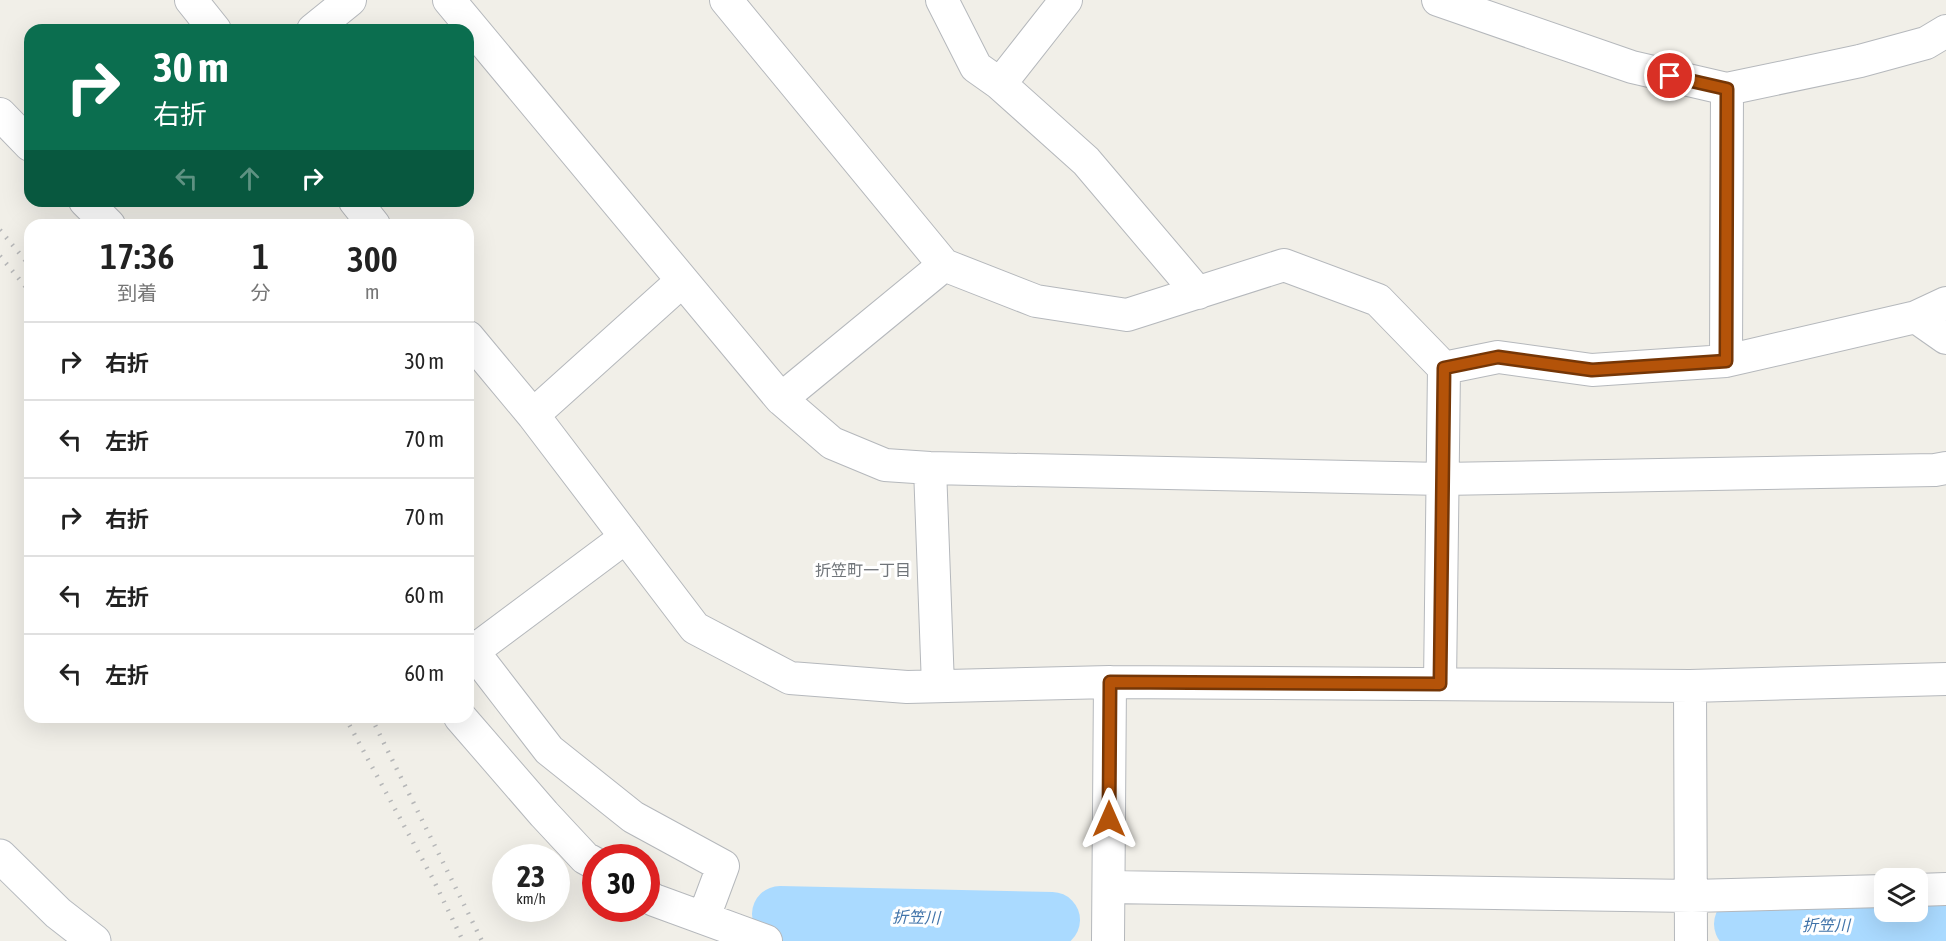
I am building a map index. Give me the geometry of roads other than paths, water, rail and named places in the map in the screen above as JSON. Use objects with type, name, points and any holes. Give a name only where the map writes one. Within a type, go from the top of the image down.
[{"type":"street","points":[[191,0],[210,24]]},
{"type":"street","points":[[320,24],[350,0]]},
{"type":"street","points":[[449,0],[469,24]]},
{"type":"street","points":[[726,0],[944,265],[1036,301],[1126,315],[1284,265],[1378,300],[1444,368],[1440,684]]},
{"type":"street","points":[[942,0],[976,67],[1000,84],[1086,161],[1198,292]]},
{"type":"street","points":[[1000,84],[1066,0]]},
{"type":"street","points":[[1448,2],[1632,67],[1727,89],[1860,61],[1926,43],[1946,31]]},
{"type":"street","points":[[474,30],[781,399],[832,443],[885,465],[930,468],[1442,479],[1923,471],[1946,468]]},
{"type":"street","points":[[1726,361],[1727,89]]},
{"type":"street","points":[[0,114],[24,139]]},
{"type":"street","points":[[360,207],[370,219]]},
{"type":"street","points":[[781,399],[944,265]]},
{"type":"street","points":[[533,415],[682,281]]},
{"type":"street","points":[[1444,368],[1498,357],[1592,370],[1726,361],[1916,317],[1946,303]]},
{"type":"street","points":[[1916,317],[1946,339]]},
{"type":"street","points":[[474,344],[533,415],[695,628],[790,678],[907,687],[1110,682],[1690,686],[1946,679]]},
{"type":"street","points":[[930,468],[938,686]]},
{"type":"street","points":[[474,647],[626,537]]},
{"type":"street","points":[[474,655],[549,750],[633,817],[723,866],[704,917]]},
{"type":"street","points":[[1108,941],[1110,682]]},
{"type":"street","points":[[1690,686],[1691,941]]},
{"type":"street","points":[[465,723],[582,855]]},
{"type":"street","points":[[0,856],[58,913],[94,941]]},
{"type":"street","points":[[1109,887],[1692,896],[1874,891]]},
{"type":"street","points":[[1928,890],[1946,889]]},
{"type":"street","points":[[660,902],[766,941]]},
{"type":"waterway","name":"折笠川","points":[[780,914],[1052,920]]},
{"type":"waterway","name":"折笠川","points":[[1742,924],[1946,926]]},
{"type":"railway","points":[[0,230],[24,259]]},
{"type":"railway","points":[[0,256],[24,285]]},
{"type":"railway","points":[[348,723],[433,879],[463,941]]},
{"type":"railway","points":[[374,723],[482,941]]},
{"type":"district","name":"折笠町一丁目","points":[[863,570]]}]
